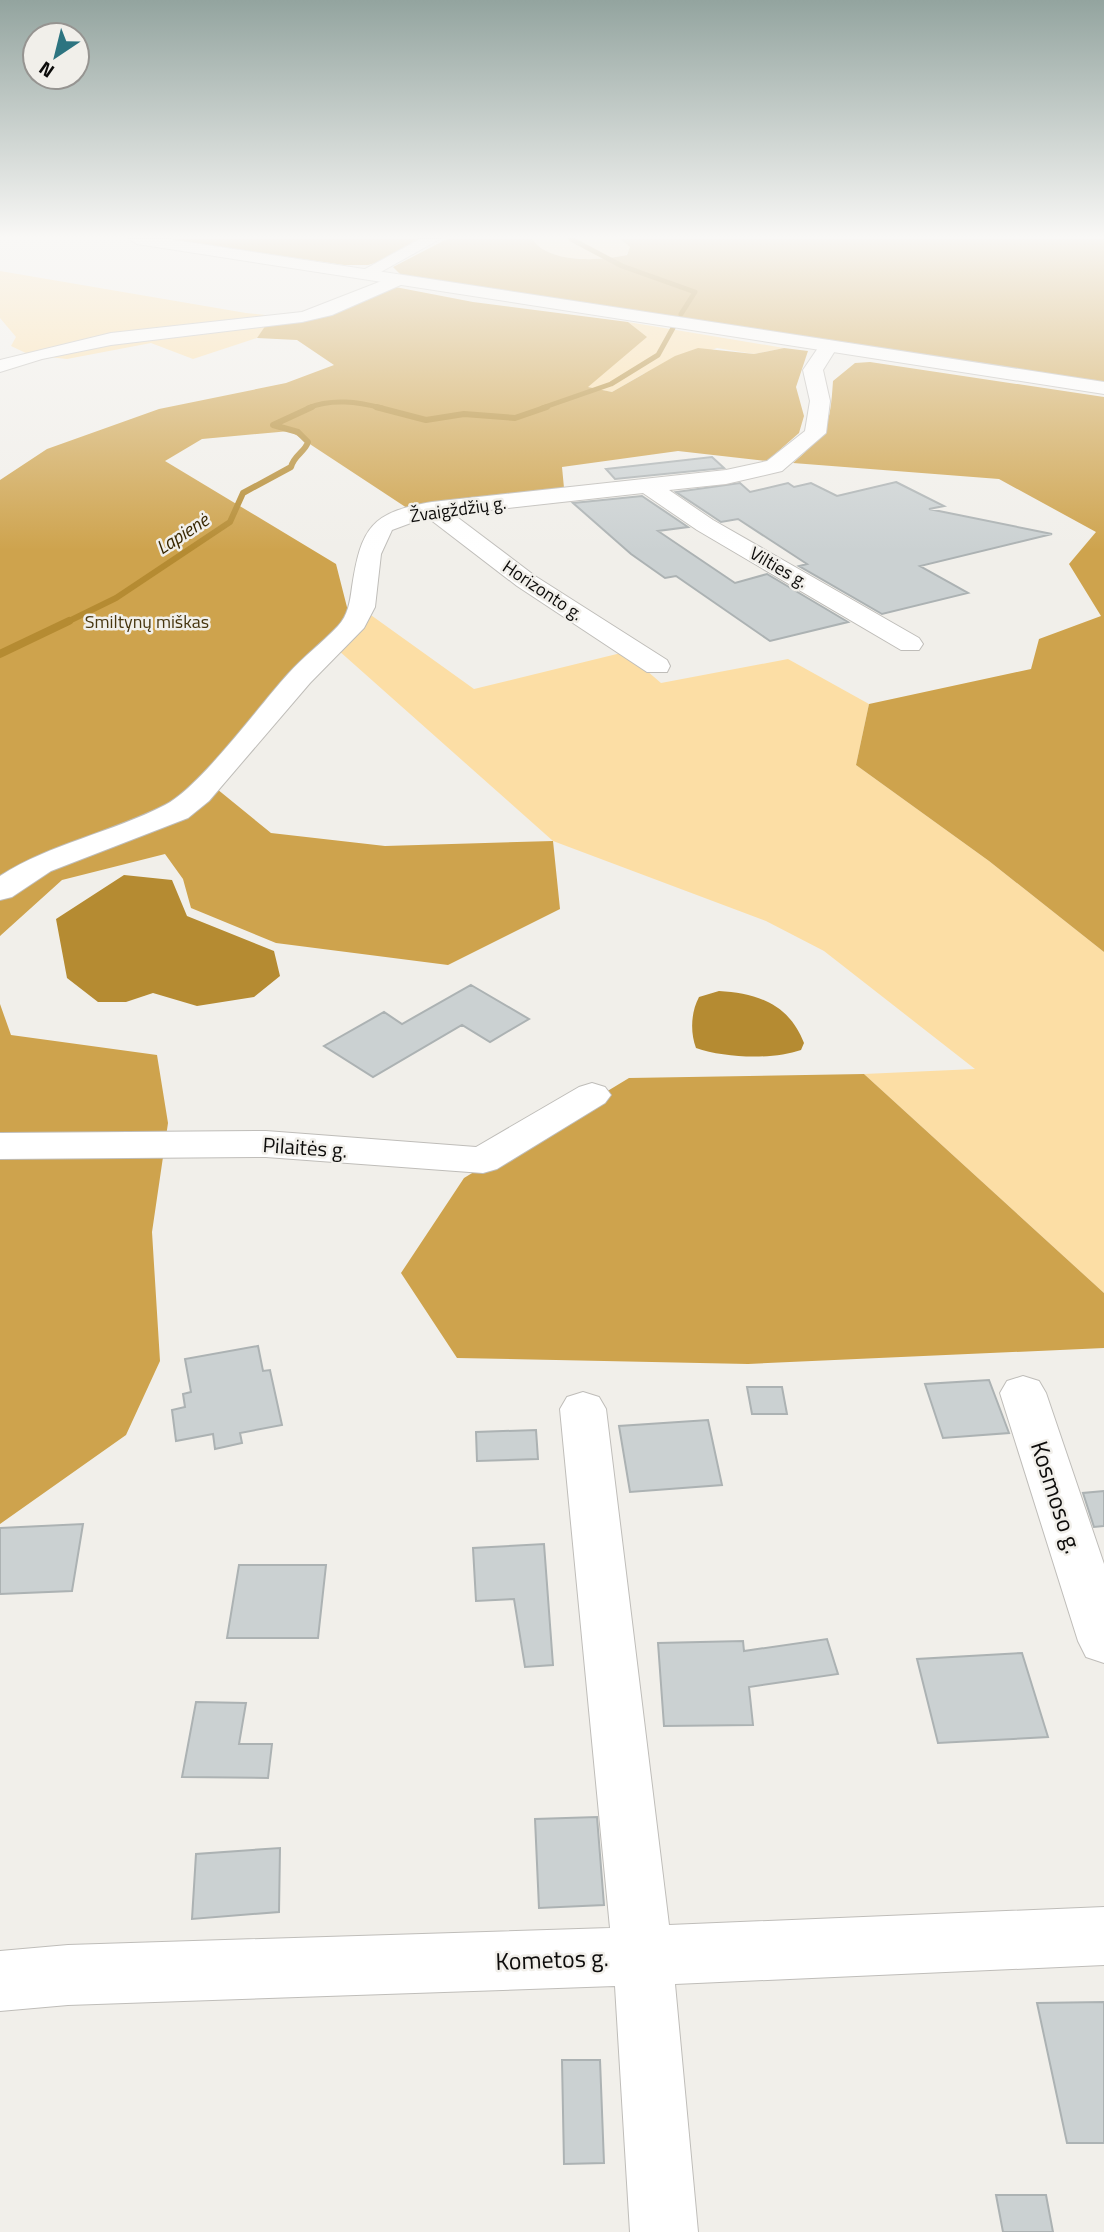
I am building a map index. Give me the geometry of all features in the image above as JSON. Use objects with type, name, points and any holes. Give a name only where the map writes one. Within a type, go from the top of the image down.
[{"type":"street","points":[[0,366],[30,355],[98,343]]},
{"type":"street","points":[[811,343],[1104,388]]},
{"type":"street","name":"Žvaigždžių g.","points":[[0,890],[40,864],[177,811],[198,795],[300,677],[351,628],[362,607],[369,554],[382,526],[413,512],[432,509],[726,477],[775,466],[815,433],[820,401],[813,370],[829,346]]},
{"type":"street","name":"Vilties g.","points":[[650,486],[705,525],[910,644]]},
{"type":"street","name":"Horizonto g.","points":[[432,509],[526,580],[657,666]]},
{"type":"street","name":"Pilaitės g.","points":[[0,1146],[266,1144],[483,1160],[592,1095]]},
{"type":"street","name":"Kosmoso g.","points":[[1023,1393],[1104,1641]]},
{"type":"street","points":[[583,1409],[643,1956],[664,2232]]},
{"type":"street","name":"Kometos g.","points":[[0,1982],[68,1975],[643,1956],[1104,1936]]},
{"type":"shaded area","points":[[13,343],[150,343],[67,359],[30,355],[11,346]]},
{"type":"shaded area","points":[[151,343],[241,343],[193,359]]},
{"type":"shaded area","points":[[639,343],[755,343],[784,348],[754,354],[717,348],[643,374],[612,392],[587,387]]},
{"type":"shaded area","points":[[368,613],[474,689],[625,652],[661,683],[788,659],[869,704],[856,765],[989,861],[1104,952],[1104,1293],[864,1074],[975,1069],[824,951],[766,921],[553,841],[338,650]]},
{"type":"shaded area","points":[[124,875],[172,880],[187,916],[274,951],[280,976],[254,997],[197,1006],[153,993],[126,1002],[98,1002],[67,978],[56,919]]},
{"type":"shaded area","points":[[719,991],[746,994],[781,1010],[798,1030],[804,1043],[801,1050],[776,1055],[748,1056],[721,1054],[696,1048],[692,1022],[696,1003],[699,997]]},
{"type":"green space","name":"Smiltynų miškas","points":[[302,343],[640,343],[588,387],[612,392],[675,356],[698,348],[754,354],[784,348],[808,351],[796,387],[804,416],[799,433],[767,461],[678,451],[562,467],[564,488],[407,508],[290,431],[202,439],[165,461],[336,564],[350,619],[217,789],[271,833],[385,846],[553,841],[560,909],[448,965],[276,943],[191,908],[183,879],[165,854],[62,880],[0,936],[0,480],[47,449],[159,409],[286,383],[334,365]]},
{"type":"green space","points":[[832,343],[1104,343],[1104,385]]},
{"type":"green space","points":[[870,362],[1104,397],[1104,952],[989,861],[856,765],[869,704],[1031,669],[1039,639],[1101,616],[1069,564],[1096,532],[999,479],[793,463],[814,444],[825,428],[833,381],[855,363]]},
{"type":"green space","points":[[0,1004],[11,1035],[157,1055],[168,1123],[152,1232],[160,1361],[126,1435],[0,1524]]},
{"type":"green space","points":[[864,1074],[1104,1293],[1104,1348],[748,1364],[457,1358],[401,1273],[464,1178],[629,1078]]},
{"type":"building","points":[[712,457],[724,468],[615,479],[606,469]]},
{"type":"building","points":[[896,482],[944,506],[929,509],[1052,534],[920,566],[968,593],[882,614],[799,566],[807,564],[738,519],[721,522],[676,492],[740,483],[750,492],[788,483],[794,487],[811,483],[837,496]]},
{"type":"building","points":[[642,496],[688,527],[658,531],[735,583],[767,574],[848,622],[770,641],[676,576],[665,578],[631,554],[573,503]]},
{"type":"building","points":[[471,985],[529,1019],[490,1042],[462,1025],[373,1077],[324,1046],[384,1012],[402,1024]]},
{"type":"building","points":[[258,1346],[263,1371],[270,1370],[282,1425],[240,1433],[242,1443],[215,1449],[213,1434],[176,1441],[172,1410],[185,1407],[183,1394],[191,1392],[185,1359]]},
{"type":"building","points":[[989,1380],[1009,1433],[943,1438],[925,1384]]},
{"type":"building","points":[[747,1387],[782,1387],[787,1414],[752,1414]]},
{"type":"building","points":[[708,1420],[722,1485],[630,1492],[619,1426]]},
{"type":"building","points":[[536,1430],[538,1459],[477,1461],[476,1432]]},
{"type":"building","points":[[1104,1491],[1104,1526],[1094,1527],[1083,1493]]},
{"type":"building","points":[[83,1524],[72,1591],[0,1594],[0,1528]]},
{"type":"building","points":[[544,1544],[553,1665],[525,1667],[514,1599],[476,1601],[473,1548]]},
{"type":"building","points":[[239,1565],[326,1565],[318,1638],[227,1638]]},
{"type":"building","points":[[827,1639],[838,1674],[749,1687],[753,1725],[664,1726],[658,1643],[743,1641],[744,1651]]},
{"type":"building","points":[[1022,1653],[1048,1737],[938,1743],[917,1659]]},
{"type":"building","points":[[196,1702],[246,1703],[239,1744],[272,1744],[268,1778],[182,1777]]},
{"type":"building","points":[[597,1817],[604,1905],[539,1908],[535,1819]]},
{"type":"building","points":[[280,1848],[279,1912],[192,1919],[196,1854]]},
{"type":"building","points":[[1104,2002],[1104,2143],[1067,2143],[1037,2003]]},
{"type":"building","points":[[562,2060],[600,2060],[604,2163],[564,2164]]},
{"type":"building","points":[[996,2195],[1046,2195],[1053,2232],[1003,2232]]},
{"type":"waterway","name":"Lapienė","points":[[542,408],[611,384],[658,355],[665,343]]},
{"type":"waterway","name":"Lapienė","points":[[308,408],[345,402],[382,408]]},
{"type":"waterway","name":"Lapienė","points":[[65,623],[116,598],[230,522],[243,493],[291,467],[294,459],[307,445],[308,442],[298,432],[273,425],[312,407]]},
{"type":"waterway","name":"Lapienė","points":[[376,407],[426,420],[464,414],[515,418],[547,407]]},
{"type":"waterway","name":"Lapienė","points":[[0,654],[69,621]]}]
